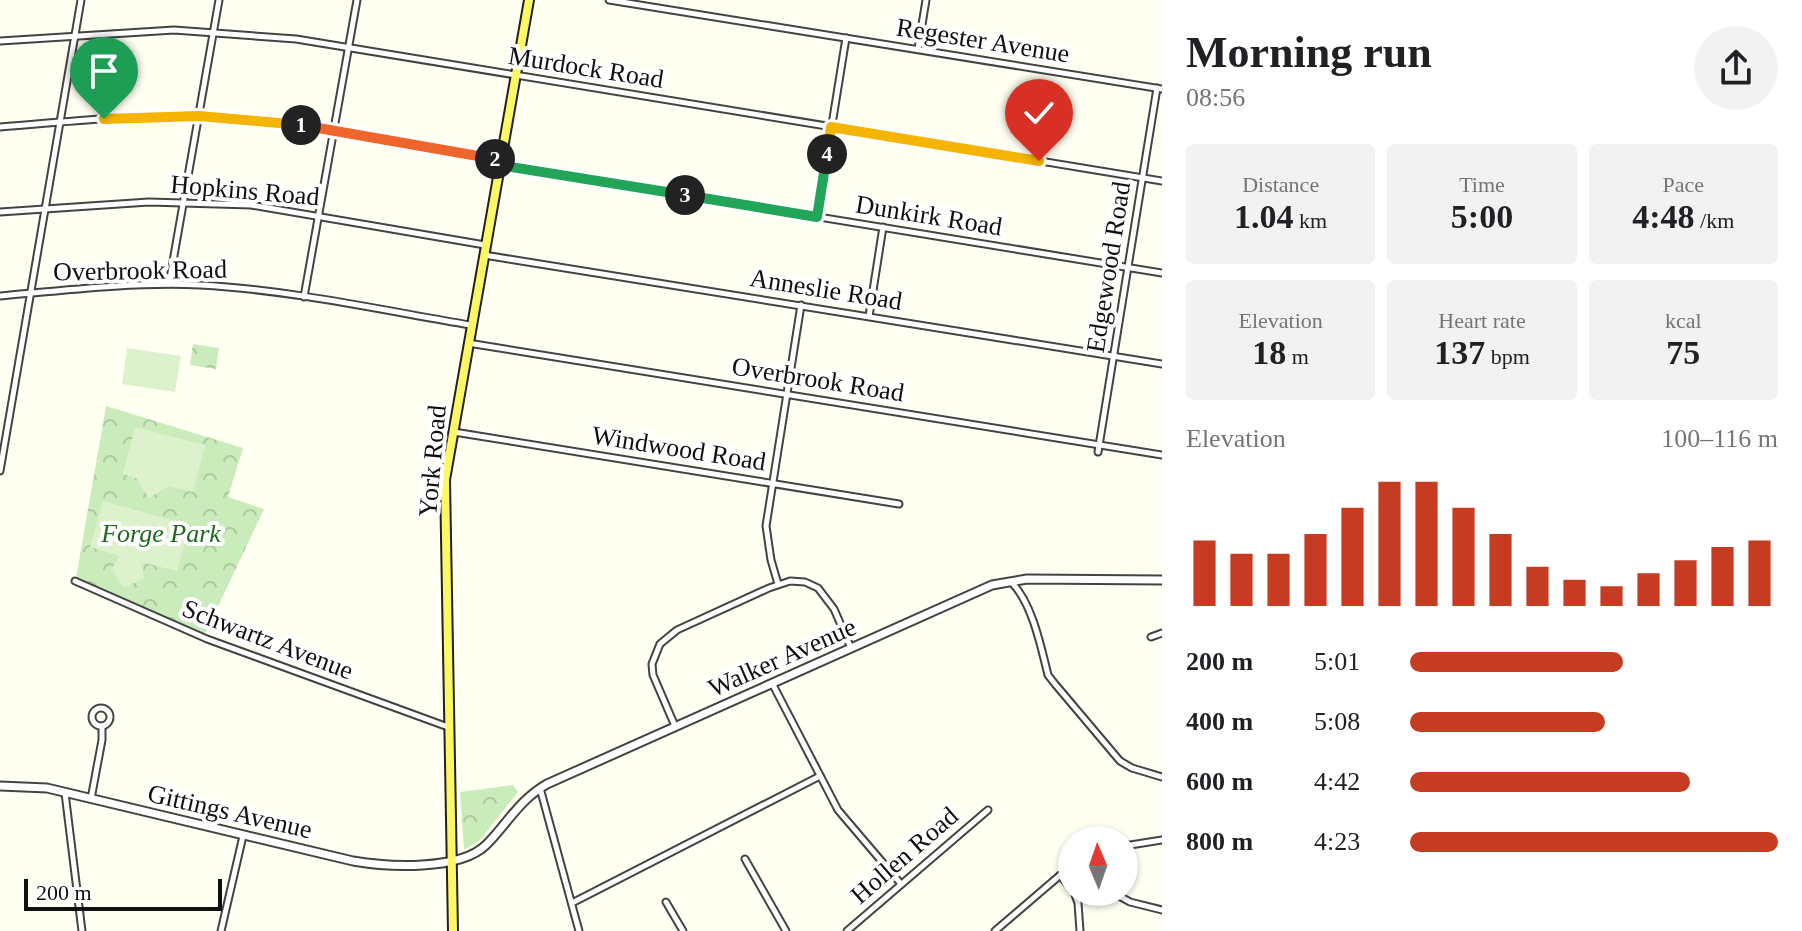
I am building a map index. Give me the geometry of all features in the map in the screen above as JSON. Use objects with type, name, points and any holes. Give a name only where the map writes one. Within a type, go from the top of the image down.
[{"type":"main road","name":"York Road","points":[[453,931],[445,484],[470,325],[529,0]]},
{"type":"street","points":[[0,471],[81,0]]},
{"type":"street","points":[[169,284],[219,0]]},
{"type":"street","points":[[304,297],[357,0]]},
{"type":"street","name":"Regester Avenue","points":[[609,0],[1160,89]]},
{"type":"street","points":[[918,49],[926,0]]},
{"type":"street","name":"Murdock Road","points":[[0,41],[174,30],[214,31],[348,47],[1162,181]]},
{"type":"street","points":[[817,217],[846,38]]},
{"type":"street","name":"Edgewood Road","points":[[1099,448],[1160,89]]},
{"type":"street","name":"Dunkirk Road","points":[[0,127],[199,116],[300,124],[500,163],[1162,273]]},
{"type":"street","name":"Hopkins Road","points":[[0,212],[183,202],[251,205],[319,215],[484,250]]},
{"type":"street","points":[[869,316],[883,227]]},
{"type":"street","name":"Anneslie Road","points":[[484,250],[1162,364]]},
{"type":"street","name":"Overbrook Road","points":[[0,296],[169,284],[229,287],[470,325]]},
{"type":"street","points":[[778,584],[766,526],[801,305]]},
{"type":"street","name":"Overbrook Road","points":[[467,343],[1099,448],[1162,455]]},
{"type":"street","name":"Windwood Road","points":[[453,432],[899,504]]},
{"type":"street","points":[[1009,580],[1028,607],[1048,675],[1111,753],[1132,768],[1162,777]]},
{"type":"street","name":"Walker Avenue","points":[[452,863],[481,849],[521,803],[540,788],[975,593],[1009,580],[1162,580]]},
{"type":"street","name":"Schwartz Avenue","points":[[75,581],[207,639],[449,728]]},
{"type":"street","points":[[675,726],[653,675],[652,664],[660,644],[677,630],[778,584],[799,581],[818,588],[834,609],[851,649]]},
{"type":"street","points":[[1151,637],[1162,633]]},
{"type":"street","points":[[772,683],[846,820],[901,884]]},
{"type":"street","points":[[91,799],[102,726]]},
{"type":"street","points":[[572,903],[820,776]]},
{"type":"street","name":"Gittings Avenue","points":[[0,786],[47,788],[369,864],[452,863]]},
{"type":"street","points":[[540,788],[579,931]]},
{"type":"street","points":[[65,793],[82,931]]},
{"type":"street","name":"Hollen Road","points":[[847,931],[988,810]]},
{"type":"street","points":[[221,931],[243,836]]},
{"type":"street","points":[[1138,844],[1162,840]]},
{"type":"street","points":[[745,859],[786,931]]},
{"type":"street","points":[[995,931],[1058,877]]},
{"type":"street","points":[[666,902],[683,931]]},
{"type":"street","points":[[1138,904],[1162,910]]},
{"type":"street","points":[[1078,906],[1080,931]]},
{"type":"green space","points":[[193,344],[219,348],[216,369],[190,365]]},
{"type":"green space","points":[[127,348],[181,356],[175,392],[122,384]]},
{"type":"green space","name":"Forge Park","points":[[106,406],[243,448],[228,497],[264,509],[205,634],[76,578]]},
{"type":"green space","points":[[135,427],[205,445],[193,492],[169,486],[149,498],[136,478],[123,474]]},
{"type":"green space","points":[[103,501],[190,525],[177,571],[141,562],[144,578],[124,588],[111,569],[120,556],[90,547]]},
{"type":"green space","points":[[513,785],[518,792],[480,840],[464,850],[460,792]]},
{"type":"route","points":[[104,119],[199,116],[300,124],[500,160],[499,165],[817,217],[831,127],[1039,161]]}]
